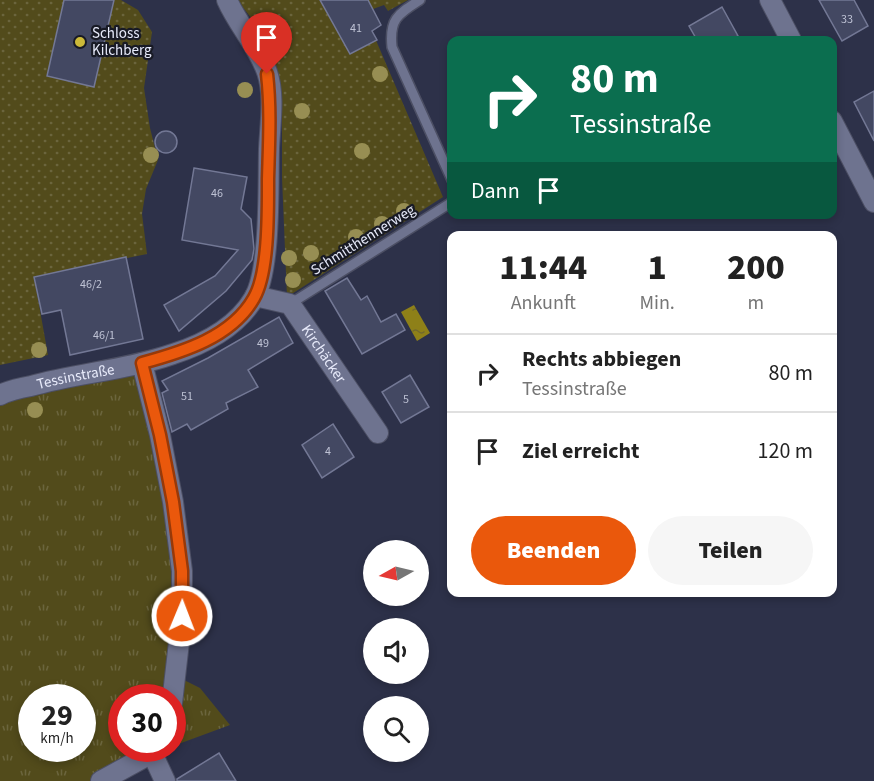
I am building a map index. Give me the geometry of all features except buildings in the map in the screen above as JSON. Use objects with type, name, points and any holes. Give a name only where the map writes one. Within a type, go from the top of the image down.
[{"type":"street","name":"Tessinstraße","points":[[0,395],[64,377],[142,363],[174,354],[221,332],[242,314],[255,296],[265,253],[271,107],[267,74],[257,51],[227,0]]},
{"type":"street","points":[[770,0],[789,36]]},
{"type":"street","points":[[837,131],[874,202]]},
{"type":"street","points":[[255,296],[290,304]]},
{"type":"street","name":"Kirchäcker","points":[[290,304],[378,433]]},
{"type":"street","points":[[142,363],[160,435],[173,502],[182,571],[182,616],[174,684]]},
{"type":"street","points":[[101,781],[135,762]]},
{"type":"street","points":[[159,762],[165,781]]},
{"type":"lane","points":[[420,0],[394,19],[391,33],[392,47],[447,169]]},
{"type":"lane","name":"Schmitthennerweg","points":[[290,304],[447,205]]},
{"type":"green space","points":[[0,0],[121,0],[138,10],[152,32],[144,88],[158,160],[146,189],[142,214],[147,254],[34,277],[48,355],[0,365]]},
{"type":"green space","points":[[237,0],[408,0],[388,11],[384,5],[373,9],[381,25],[372,31],[443,197],[287,297],[282,178],[282,100],[278,72],[256,24]]},
{"type":"green space","points":[[142,363],[173,502],[176,676],[200,688],[230,725],[186,741],[186,684],[108,684],[108,762],[139,762],[101,781],[0,781],[0,395]]},
{"type":"water","points":[[414,305],[430,333],[417,341],[401,312]]},
{"type":"place","name":"Schloss Kilchberg","points":[[80,42]]},
{"type":"route","points":[[182,616],[182,571],[173,502],[160,435],[142,363],[174,354],[221,332],[242,314],[255,296],[264,264],[267,220],[271,107],[267,74]]}]
